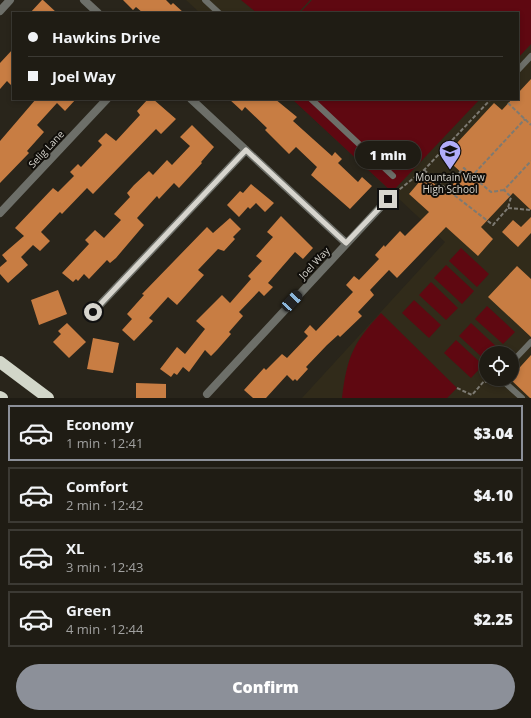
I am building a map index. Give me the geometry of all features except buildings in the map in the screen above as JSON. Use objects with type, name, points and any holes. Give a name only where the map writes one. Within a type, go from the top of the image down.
[{"type":"highway","points":[[0,362],[48,398]]},
{"type":"street","points":[[0,11],[10,0]]},
{"type":"street","points":[[84,0],[97,12]]},
{"type":"street","name":"Selig Lane","points":[[0,213],[106,100]]},
{"type":"street","points":[[192,100],[346,243]]},
{"type":"street","points":[[93,312],[246,150]]},
{"type":"street","name":"Joel Way","points":[[207,394],[388,199]]},
{"type":"lane","points":[[205,0],[218,12]]},
{"type":"lane","points":[[519,69],[531,56]]},
{"type":"lane","points":[[312,100],[393,176]]},
{"type":"lane","points":[[519,355],[531,342]]},
{"type":"lane","points":[[509,386],[522,398]]},
{"type":"path","points":[[388,199],[424,170],[490,100]]},
{"type":"path","points":[[508,103],[531,125]]},
{"type":"path","points":[[472,176],[525,119]]},
{"type":"path","points":[[445,188],[464,168],[490,192],[504,190],[531,161]]},
{"type":"path","points":[[424,170],[494,225],[508,208],[511,197],[504,190]]},
{"type":"path","points":[[508,208],[531,210]]},
{"type":"path","points":[[457,388],[472,395],[480,386]]},
{"type":"shaded area","name":"Mountain View High School","points":[[186,0],[531,0],[531,398],[302,398],[445,242],[293,100],[519,100],[519,12],[199,12]]},
{"type":"shaded area","points":[[241,0],[310,0],[299,12],[256,12]]},
{"type":"shaded area","points":[[312,0],[531,0],[531,44],[519,57],[519,12],[301,12]]},
{"type":"shaded area","points":[[293,100],[479,100],[392,192]]},
{"type":"shaded area","points":[[461,248],[489,274],[477,287],[449,261]]},
{"type":"shaded area","points":[[446,265],[474,291],[462,304],[434,278]]},
{"type":"shaded area","points":[[431,282],[458,308],[446,320],[419,295]]},
{"type":"shaded area","points":[[414,300],[441,325],[429,338],[402,313]]},
{"type":"shaded area","points":[[487,306],[515,332],[503,344],[475,319]]},
{"type":"shaded area","points":[[381,313],[457,388],[447,398],[342,398],[346,372],[353,351],[364,333]]},
{"type":"shaded area","points":[[471,323],[496,346],[479,346],[479,355],[459,336]]},
{"type":"shaded area","points":[[456,340],[479,361],[479,369],[471,378],[444,353]]},
{"type":"place","name":"Mountain View High School","points":[[450,170]]},
{"type":"route","points":[[93,312],[246,150],[346,243],[388,199]]}]
